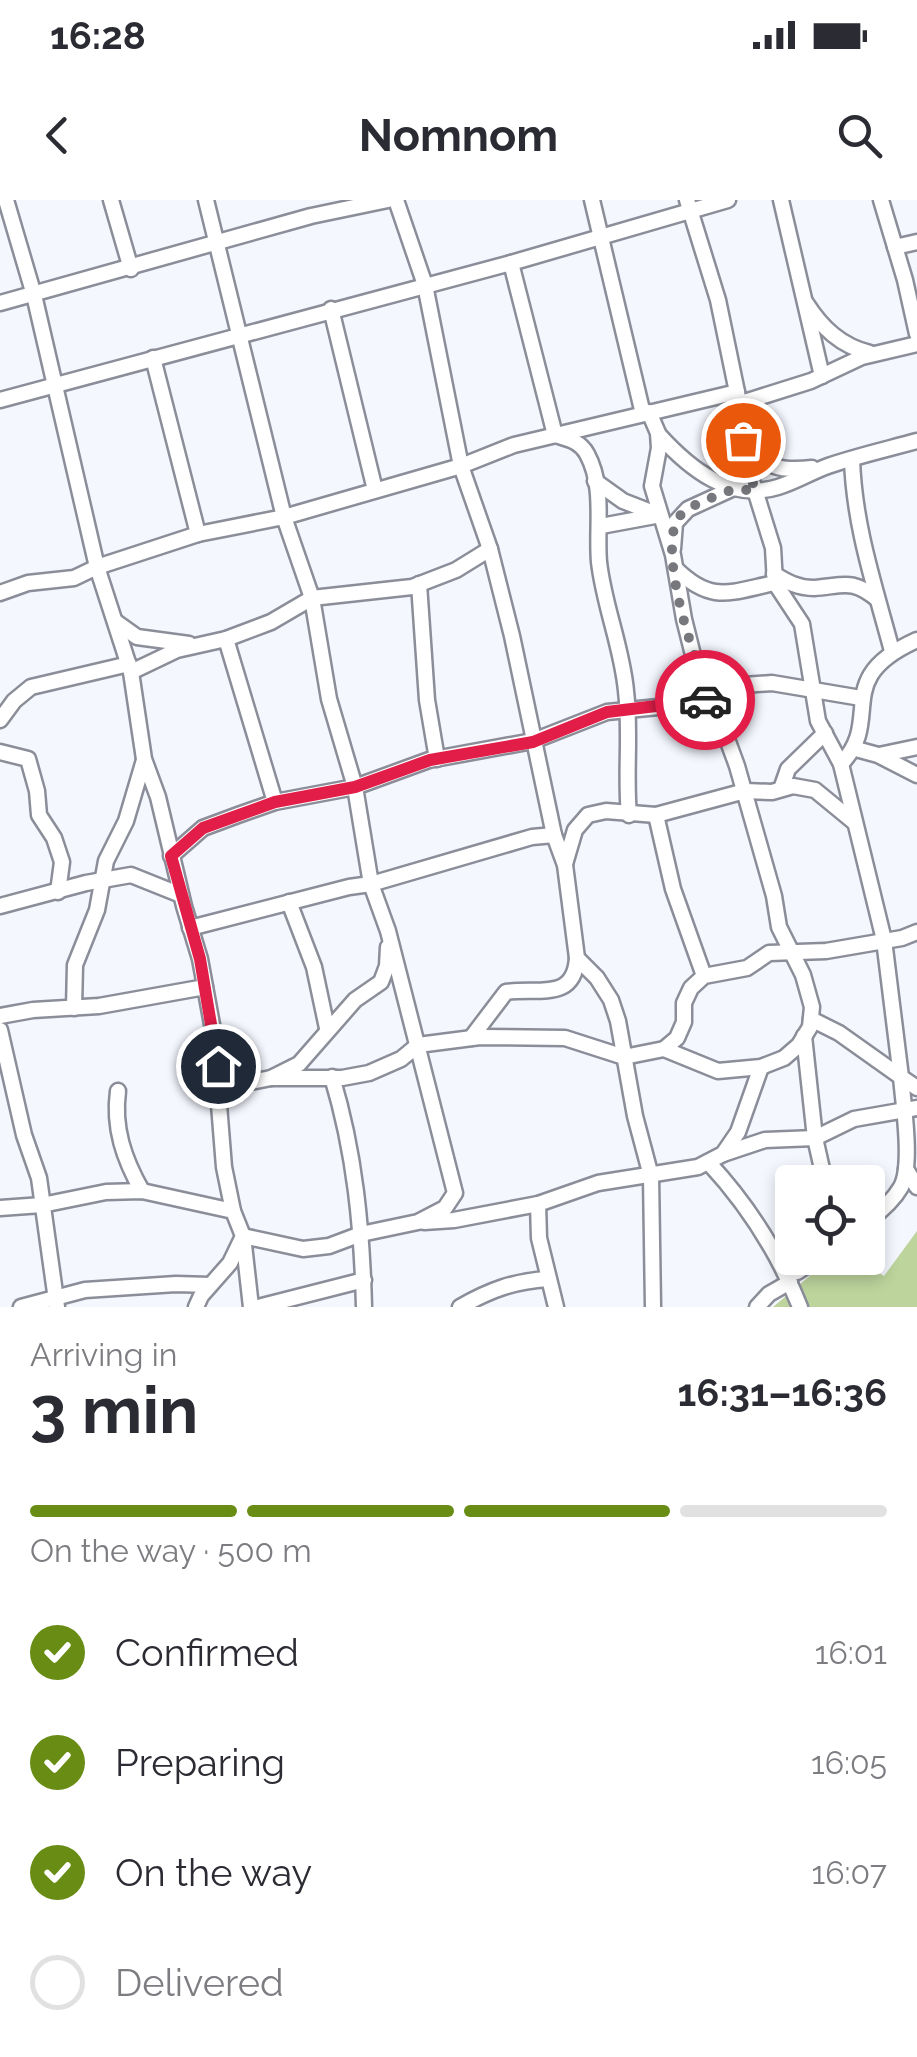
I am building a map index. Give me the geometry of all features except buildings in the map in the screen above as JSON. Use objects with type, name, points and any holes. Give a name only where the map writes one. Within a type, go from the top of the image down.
[{"type":"street","points":[[6,200],[34,295],[98,567],[130,668],[144,759],[158,797],[205,987],[220,1088],[224,1168],[242,1236],[254,1307],[366,1297],[348,1128],[332,1077]]},
{"type":"street","points":[[111,200],[131,268]]},
{"type":"street","points":[[206,200],[284,517],[312,598],[329,699],[355,787],[371,884],[388,931],[455,1193],[445,1208],[418,1222]]},
{"type":"street","points":[[306,200],[311,216]]},
{"type":"street","points":[[0,304],[311,216],[392,200],[424,285],[462,466],[490,549],[512,636],[564,866],[577,958],[576,976],[570,984],[548,990],[506,992],[471,1038]]},
{"type":"street","points":[[592,200],[646,413],[658,435],[699,474],[755,492],[917,441]]},
{"type":"street","points":[[0,400],[511,263],[602,237],[688,205],[728,200]]},
{"type":"street","points":[[781,200],[822,376]]},
{"type":"street","points":[[881,200],[917,334]]},
{"type":"street","points":[[688,205],[718,300],[743,440],[773,548],[774,579],[802,624],[818,721],[841,764],[884,940],[900,1077],[910,1109],[903,1185],[885,1206]]},
{"type":"street","points":[[895,248],[917,242]]},
{"type":"street","points":[[511,263],[555,436]]},
{"type":"street","points":[[802,298],[831,334],[855,350],[876,354]]},
{"type":"street","points":[[331,309],[374,490]]},
{"type":"street","points":[[0,593],[28,583],[74,578],[198,534],[284,517],[462,466],[514,445],[646,413],[737,398],[822,376],[876,354],[917,344]]},
{"type":"street","points":[[153,358],[198,534]]},
{"type":"street","points":[[658,435],[652,486],[674,562],[696,667],[712,698],[745,791],[779,927],[803,974],[812,1007],[804,1036],[784,1058],[762,1067],[718,1072],[664,1049]]},
{"type":"street","points":[[555,436],[574,440],[587,454],[595,482],[601,526],[599,560],[619,642],[628,711],[630,750],[626,784],[630,815]]},
{"type":"street","points":[[743,440],[760,461],[777,468],[828,466]]},
{"type":"street","points":[[852,459],[853,488],[868,570],[892,651]]},
{"type":"street","points":[[595,482],[622,501],[659,515]]},
{"type":"street","points":[[736,487],[688,508],[675,523],[674,562],[692,585],[709,593],[774,579],[812,588],[841,582],[864,587],[878,599]]},
{"type":"street","points":[[601,526],[659,515]]},
{"type":"street","points":[[0,720],[14,700],[31,687],[130,668],[177,650],[226,640],[271,622],[312,598],[419,584],[456,570],[490,549]]},
{"type":"street","points":[[419,584],[427,700],[437,758]]},
{"type":"street","points":[[115,622],[137,638],[203,644]]},
{"type":"street","points":[[226,640],[275,802]]},
{"type":"street","points":[[841,764],[856,749],[863,686],[892,651],[917,640]]},
{"type":"street","points":[[171,856],[203,828],[275,802],[355,787],[437,758],[533,742],[585,719],[712,698],[744,685],[772,683],[861,698]]},
{"type":"street","points":[[781,789],[788,769],[825,732]]},
{"type":"street","points":[[878,755],[917,747]]},
{"type":"street","points":[[856,749],[878,755],[917,775]]},
{"type":"street","points":[[0,752],[28,758],[38,791],[39,815],[54,838],[62,862],[58,892]]},
{"type":"street","points":[[74,1008],[74,965],[97,910],[112,843],[126,821],[144,759]]},
{"type":"street","points":[[564,866],[574,830],[588,815],[606,811],[656,815],[745,791],[793,786],[815,790],[854,823]]},
{"type":"street","points":[[656,815],[674,889],[704,976]]},
{"type":"street","points":[[190,928],[371,884],[532,837],[554,835]]},
{"type":"street","points":[[0,906],[131,875],[181,894]]},
{"type":"street","points":[[289,902],[314,967],[327,1028]]},
{"type":"street","points":[[271,1078],[299,1064],[355,1000],[381,982],[387,966],[388,931]]},
{"type":"street","points":[[220,1088],[271,1078],[370,1073],[401,1059],[418,1044],[471,1038],[564,1038],[624,1056],[664,1049],[677,1038],[684,1022],[684,1002],[704,976],[746,968],[769,953],[826,950],[917,932]]},
{"type":"street","points":[[577,958],[611,1000],[651,1176],[652,1307]]},
{"type":"street","points":[[0,1016],[205,987]]},
{"type":"street","points":[[810,1019],[839,1033],[917,1088]]},
{"type":"street","points":[[0,1030],[24,1134],[39,1178],[56,1302]]},
{"type":"street","points":[[804,1036],[820,1165]]},
{"type":"street","points":[[723,1154],[738,1132],[762,1067]]},
{"type":"street","points":[[118,1091],[118,1136],[142,1191]]},
{"type":"street","points":[[242,1236],[303,1250],[329,1246],[361,1234],[418,1222],[454,1220],[538,1204],[598,1183],[698,1168],[723,1154],[766,1140],[814,1138],[854,1119],[910,1109]]},
{"type":"street","points":[[708,1162],[748,1208],[775,1254]]},
{"type":"street","points":[[906,1169],[917,1188]]},
{"type":"street","points":[[0,1208],[142,1191],[233,1211]]},
{"type":"street","points":[[538,1204],[539,1238],[556,1307]]},
{"type":"street","points":[[196,1307],[230,1263],[242,1236]]},
{"type":"street","points":[[757,1307],[786,1275]]},
{"type":"street","points":[[787,1275],[800,1307]]},
{"type":"street","points":[[460,1307],[494,1288],[548,1279]]},
{"type":"street","points":[[22,1307],[56,1302],[84,1290],[176,1284],[210,1286]]},
{"type":"green space","points":[[917,1231],[917,1307],[773,1307],[811,1275],[885,1275]]},
{"type":"way so far","points":[[705,700],[712,698],[696,667],[684,620],[673,555],[675,523],[688,508],[736,487],[755,492],[743,440]]},
{"type":"route","points":[[218,1066],[200,959],[171,856],[203,828],[275,802],[355,787],[430,760],[533,742],[607,712],[705,700]]}]
